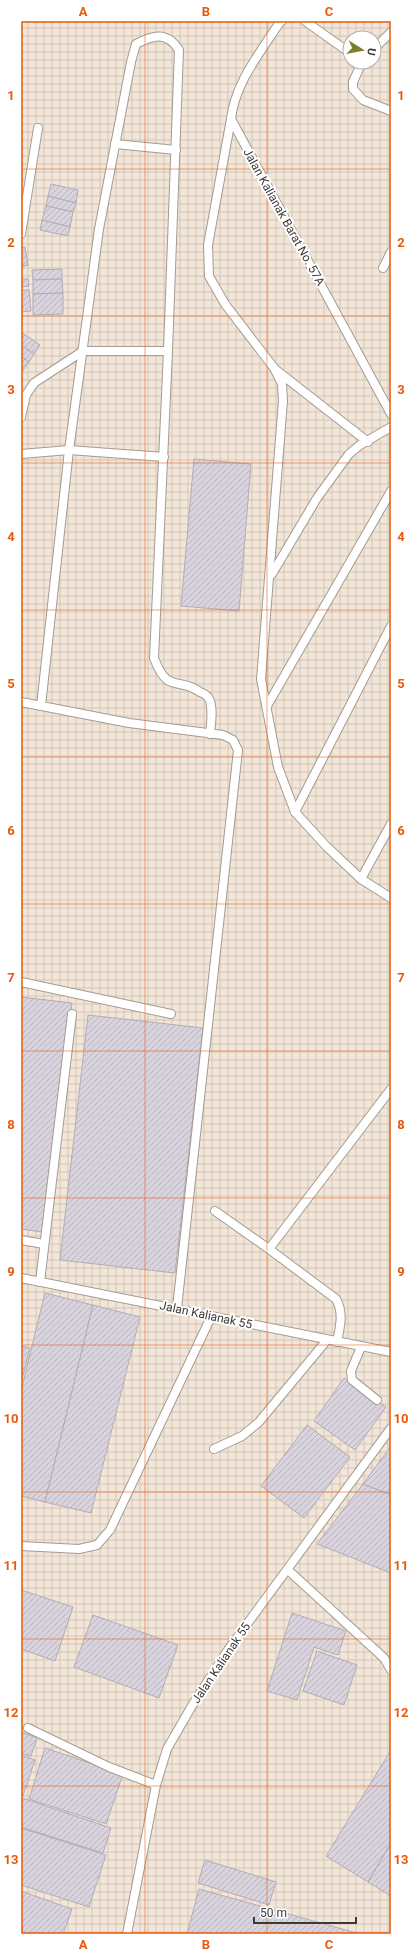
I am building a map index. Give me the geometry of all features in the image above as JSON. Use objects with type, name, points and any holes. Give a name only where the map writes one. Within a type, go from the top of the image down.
[{"type":"lane","points":[[282,21],[241,83],[236,96],[208,245],[209,276],[225,304],[274,368],[282,384],[283,401],[271,576],[263,645],[261,679],[278,766],[295,812],[326,846],[361,879],[391,898]]},
{"type":"lane","points":[[305,21],[342,47]]},
{"type":"lane","points":[[382,41],[391,32]]},
{"type":"lane","points":[[41,706],[69,450],[99,229],[131,62],[136,44],[150,37],[165,37],[174,42],[179,50],[164,457],[154,658],[159,670],[170,683],[194,688],[208,697],[211,708],[210,734]]},
{"type":"lane","points":[[358,70],[353,82],[353,89],[363,100],[391,111]]},
{"type":"lane","name":"Jalan Kalianak Barat No. 57A","points":[[231,120],[391,414]]},
{"type":"lane","points":[[21,234],[38,128]]},
{"type":"lane","points":[[116,144],[176,150]]},
{"type":"lane","points":[[383,268],[391,252]]},
{"type":"lane","points":[[21,417],[26,395],[34,383],[83,351],[168,351]]},
{"type":"lane","points":[[274,368],[368,442]]},
{"type":"lane","points":[[271,576],[317,498],[349,454],[360,445],[368,442],[391,427]]},
{"type":"lane","points":[[21,454],[69,450],[164,457]]},
{"type":"lane","points":[[267,706],[391,492]]},
{"type":"lane","points":[[295,812],[391,626]]},
{"type":"lane","points":[[21,702],[129,723],[223,736],[233,740],[238,750],[176,1308]]},
{"type":"lane","points":[[361,879],[391,824]]},
{"type":"lane","points":[[21,982],[170,1014]]},
{"type":"lane","points":[[40,1282],[72,1014]]},
{"type":"lane","points":[[269,1249],[391,1088]]},
{"type":"lane","points":[[215,1211],[336,1299],[340,1305],[341,1316],[338,1342]]},
{"type":"lane","points":[[21,1240],[44,1244]]},
{"type":"lane","name":"Jalan Kalianak 55","points":[[21,1278],[391,1352]]},
{"type":"lane","points":[[21,1546],[79,1549],[97,1545],[110,1530],[211,1317]]},
{"type":"lane","points":[[214,1449],[242,1436],[259,1422],[327,1340]]},
{"type":"lane","points":[[361,1347],[352,1371],[352,1380],[378,1400]]},
{"type":"lane","name":"Jalan Kalianak 55","points":[[126,1934],[156,1785],[167,1749],[193,1704],[228,1650],[391,1428]]},
{"type":"lane","points":[[288,1570],[384,1658],[391,1670]]},
{"type":"lane","points":[[28,1728],[109,1767],[156,1785]]},
{"type":"shaded area","points":[[21,21],[391,21],[391,1934],[21,1934]]},
{"type":"building","points":[[51,184],[78,190],[76,203],[48,196]]},
{"type":"building","points":[[48,196],[76,203],[73,212],[46,206]]},
{"type":"building","points":[[46,206],[73,212],[70,227],[42,220]]},
{"type":"building","points":[[42,220],[70,227],[68,236],[40,230]]},
{"type":"building","points":[[25,247],[28,265],[21,267],[21,248]]},
{"type":"building","points":[[62,269],[62,279],[33,280],[32,270]]},
{"type":"building","points":[[21,279],[28,279],[29,286],[21,287]]},
{"type":"building","points":[[62,279],[63,293],[33,294],[33,280]]},
{"type":"building","points":[[21,290],[29,290],[31,311],[21,312]]},
{"type":"building","points":[[63,293],[63,314],[33,315],[33,294]]},
{"type":"building","points":[[21,332],[40,345],[34,354],[21,345]]},
{"type":"building","points":[[21,345],[34,354],[29,362],[21,356]]},
{"type":"building","points":[[21,356],[29,362],[21,373]]},
{"type":"building","points":[[194,459],[251,464],[239,611],[181,606]]},
{"type":"building","points":[[21,997],[72,1003],[42,1232],[21,1229]]},
{"type":"building","points":[[88,1015],[203,1028],[175,1273],[60,1260]]},
{"type":"building","points":[[45,1293],[93,1305],[45,1502],[21,1496],[21,1391]]},
{"type":"building","points":[[93,1305],[140,1317],[91,1513],[45,1502]]},
{"type":"building","points":[[21,1346],[30,1348],[21,1383]]},
{"type":"building","points":[[344,1378],[386,1407],[355,1450],[314,1421]]},
{"type":"building","points":[[307,1425],[350,1457],[304,1518],[261,1486]]},
{"type":"building","points":[[391,1446],[391,1495],[363,1484]]},
{"type":"building","points":[[363,1484],[391,1495],[391,1573],[317,1544]]},
{"type":"building","points":[[21,1590],[73,1607],[55,1661],[21,1649]]},
{"type":"building","points":[[292,1613],[346,1631],[338,1655],[314,1647],[297,1700],[267,1691]]},
{"type":"building","points":[[93,1615],[178,1645],[159,1698],[74,1667]]},
{"type":"building","points":[[317,1651],[357,1665],[344,1705],[303,1691]]},
{"type":"building","points":[[21,1732],[37,1738],[31,1756],[21,1753]]},
{"type":"building","points":[[45,1748],[123,1774],[106,1824],[29,1799]]},
{"type":"building","points":[[391,1750],[391,1843],[368,1882],[326,1856]]},
{"type":"building","points":[[21,1755],[35,1760],[23,1796],[21,1795]]},
{"type":"building","points":[[22,1798],[111,1828],[103,1853],[21,1827]]},
{"type":"building","points":[[21,1828],[106,1855],[89,1907],[21,1885]]},
{"type":"building","points":[[391,1843],[391,1896],[368,1882]]},
{"type":"building","points":[[205,1860],[276,1882],[269,1905],[198,1883]]},
{"type":"building","points":[[199,1889],[360,1934],[187,1934]]},
{"type":"building","points":[[21,1891],[72,1909],[63,1934],[21,1934]]}]
